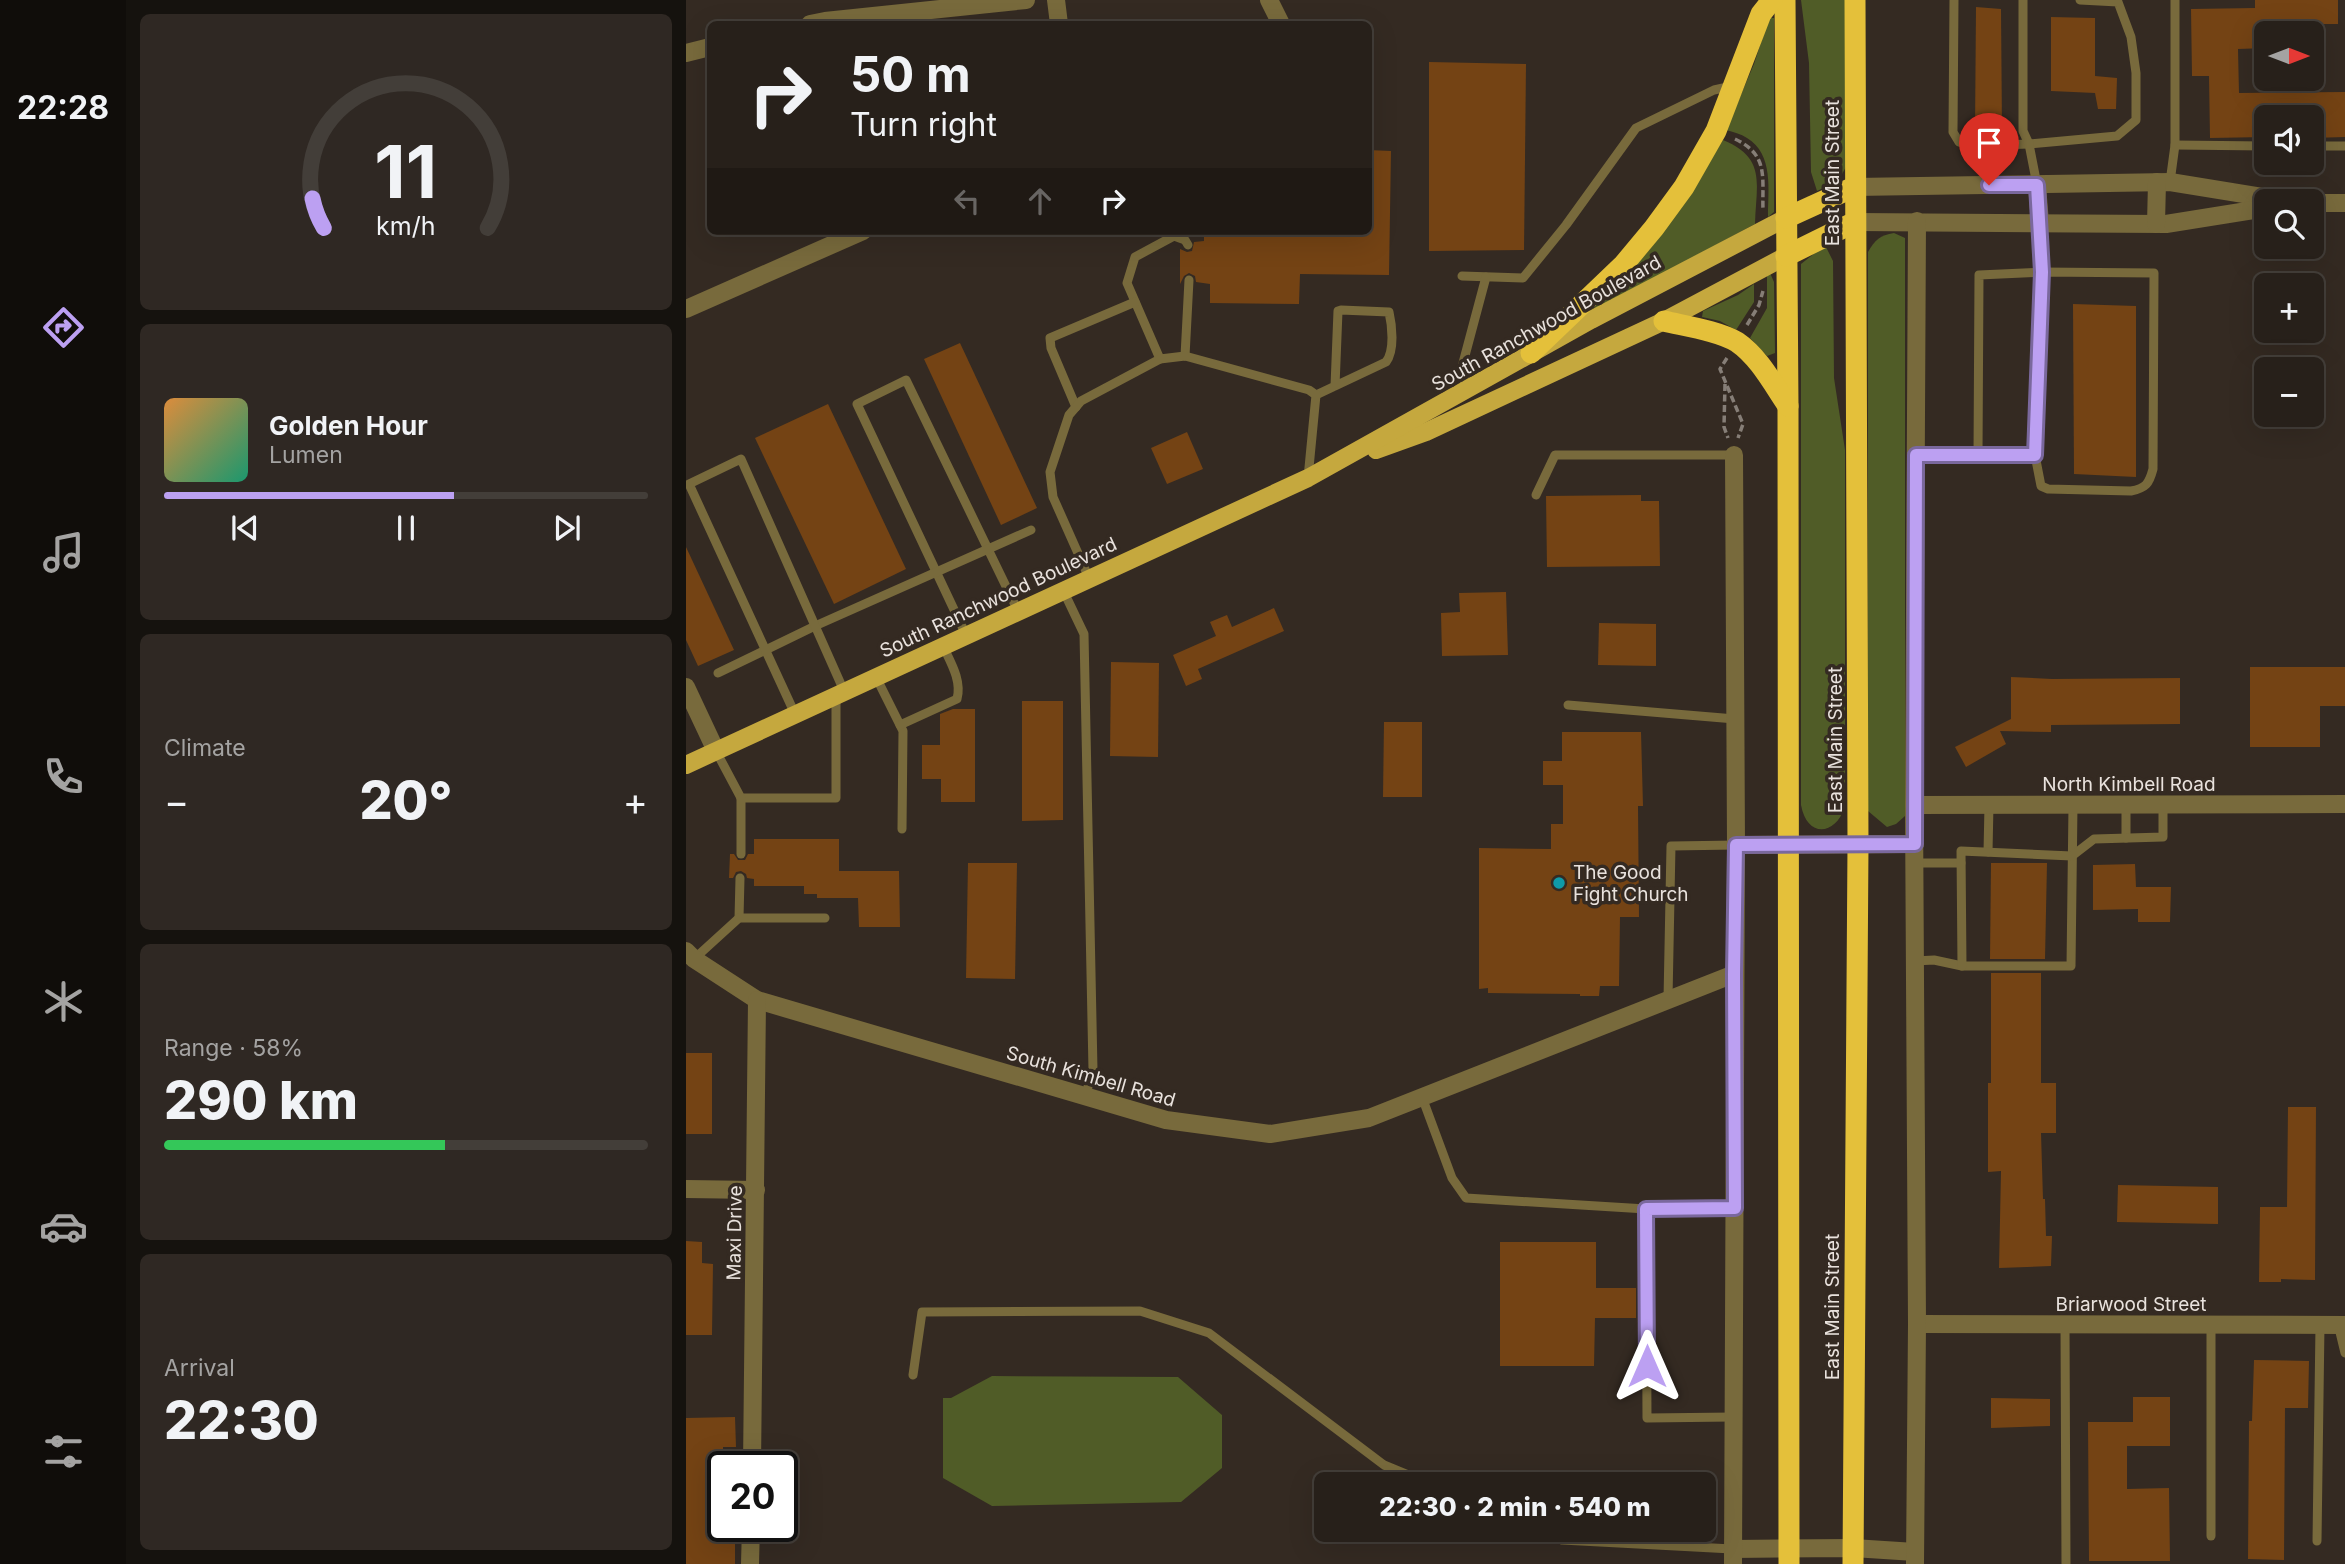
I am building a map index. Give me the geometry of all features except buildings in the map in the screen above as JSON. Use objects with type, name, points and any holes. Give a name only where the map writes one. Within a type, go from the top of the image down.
[{"type":"highway","points":[[1531,353],[1624,264],[1684,187],[1716,131],[1761,14],[1772,0]]},
{"type":"highway","points":[[1785,0],[1789,1556]]},
{"type":"highway","name":"East Main Street","points":[[1853,1556],[1858,845],[1855,0]]},
{"type":"highway","points":[[1786,218],[1854,187]]},
{"type":"highway","points":[[1786,256],[1855,222]]},
{"type":"highway","points":[[1664,321],[1736,341],[1759,363],[1788,406]]},
{"type":"main road","name":"South Ranchwood Boulevard","points":[[686,765],[1308,478],[1531,353],[1786,218]]},
{"type":"main road","name":"South Ranchwood Boulevard","points":[[1327,468],[1426,432],[1664,321],[1786,256]]},
{"type":"street","points":[[838,21],[1026,0]]},
{"type":"street","points":[[1056,0],[1059,21]]},
{"type":"street","points":[[1269,0],[1280,21]]},
{"type":"street","points":[[686,53],[707,48]]},
{"type":"street","points":[[1854,187],[2164,182],[2254,196]]},
{"type":"street","points":[[2156,224],[2164,182]]},
{"type":"street","points":[[2037,185],[2040,223]]},
{"type":"street","points":[[2324,203],[2345,204]]},
{"type":"street","points":[[1855,222],[2156,224],[2254,210]]},
{"type":"street","points":[[1734,454],[1736,845],[1732,1557],[1915,1558],[1917,1324],[1914,805],[1917,221]]},
{"type":"street","points":[[686,309],[829,239]]},
{"type":"street","points":[[686,687],[716,751]]},
{"type":"street","name":"North Kimbell Road","points":[[1914,805],[2345,804]]},
{"type":"street","points":[[1736,845],[1915,844]]},
{"type":"street","name":"South Kimbell Road","points":[[690,955],[757,1000],[1166,1121],[1270,1134],[1369,1118],[1734,974]]},
{"type":"street","name":"Maxi Drive","points":[[752,1451],[757,1000]]},
{"type":"street","points":[[686,1189],[756,1190]]},
{"type":"street","name":"Briarwood Street","points":[[1917,1324],[2334,1325]]},
{"type":"street","points":[[750,1564],[751,1542]]},
{"type":"lane","points":[[1954,0],[1953,132],[1956,139],[1971,146],[2117,136],[2136,120],[2136,74],[2131,37],[2118,2],[2080,0]]},
{"type":"lane","points":[[2023,0],[2023,131],[2029,144],[2037,185]]},
{"type":"lane","points":[[2164,182],[2175,145],[2175,0]]},
{"type":"lane","points":[[1462,276],[1523,278],[1566,225],[1636,128],[1714,90],[1734,86]]},
{"type":"lane","points":[[2175,145],[2254,146]]},
{"type":"lane","points":[[2324,146],[2345,146]]},
{"type":"lane","points":[[1978,455],[1979,275],[2042,272],[2154,273],[2153,469],[2150,482],[2145,488],[2131,491],[2048,489],[2041,486],[2035,455],[2042,272],[2040,223]]},
{"type":"lane","points":[[1160,359],[1127,283],[1135,257],[1174,236],[1185,240],[1188,245]]},
{"type":"lane","points":[[1465,390],[1463,363],[1486,277]]},
{"type":"lane","points":[[1185,356],[1189,280]]},
{"type":"lane","points":[[1076,407],[1051,348],[1050,338],[1135,302]]},
{"type":"lane","points":[[1316,395],[1386,362],[1390,357],[1389,312],[1338,311],[1335,386]]},
{"type":"lane","points":[[1089,578],[1053,498],[1050,472],[1069,415],[1081,401],[1160,359],[1185,356],[1309,390],[1316,395]]},
{"type":"lane","points":[[966,635],[857,404],[906,380],[1018,611]]},
{"type":"lane","points":[[1308,478],[1316,395]]},
{"type":"lane","points":[[1536,495],[1555,455],[1734,454]]},
{"type":"lane","points":[[1916,455],[2035,455]]},
{"type":"lane","points":[[741,798],[836,798],[840,693],[815,625],[741,460],[689,484],[794,715]]},
{"type":"lane","points":[[718,673],[815,625],[1031,530]]},
{"type":"lane","points":[[1063,590],[1084,634],[1093,1070],[1085,1097]]},
{"type":"lane","points":[[900,725],[957,699],[960,689],[943,646]]},
{"type":"lane","points":[[876,677],[903,731],[902,829]]},
{"type":"lane","points":[[1568,705],[1735,719]]},
{"type":"lane","points":[[716,751],[741,798],[741,854]]},
{"type":"lane","points":[[2126,804],[2126,838]]},
{"type":"lane","points":[[1962,966],[1961,851],[2072,856],[2094,839],[2163,837],[2162,804]]},
{"type":"lane","points":[[1988,852],[1989,805]]},
{"type":"lane","points":[[1915,961],[1934,960],[1962,966],[2071,966],[2073,805]]},
{"type":"lane","points":[[1668,999],[1671,846],[1736,845]]},
{"type":"lane","points":[[1915,863],[1961,863]]},
{"type":"lane","points":[[739,918],[740,878]]},
{"type":"lane","points":[[690,955],[739,918],[825,918]]},
{"type":"lane","points":[[1422,1097],[1452,1178],[1466,1198],[1646,1209],[1735,1208]]},
{"type":"lane","points":[[1646,1209],[1647,1418],[1733,1417]]},
{"type":"lane","points":[[913,1375],[922,1312],[1140,1311],[1209,1332],[1384,1465],[1401,1472]]},
{"type":"lane","points":[[2065,1325],[2066,1564]]},
{"type":"lane","points":[[2211,1325],[2211,1536]]},
{"type":"lane","points":[[2334,1325],[2345,1353]]},
{"type":"lane","points":[[2317,1541],[2334,1325]]},
{"type":"lane","points":[[1582,1542],[1732,1557]]},
{"type":"path","points":[[1716,131],[1747,145],[1758,156],[1762,171],[1763,231]]},
{"type":"path","points":[[1734,454],[1742,424],[1720,369],[1759,305],[1763,291],[1763,269]]},
{"type":"path","points":[[1725,382],[1724,426],[1734,454]]},
{"type":"green space","points":[[1801,0],[1845,0],[1846,167],[1838,181],[1817,191],[1811,172],[1809,63]]},
{"type":"green space","points":[[1769,18],[1774,18],[1774,212],[1768,217],[1768,174],[1762,153],[1747,138],[1726,130],[1754,64]]},
{"type":"green space","points":[[1723,140],[1747,155],[1753,164],[1757,185],[1755,224],[1589,313],[1650,249],[1679,210]]},
{"type":"green space","points":[[1894,233],[1905,238],[1905,816],[1896,824],[1887,827],[1868,811],[1868,252],[1878,239]]},
{"type":"green space","points":[[1825,245],[1833,261],[1834,378],[1845,450],[1845,807],[1835,824],[1822,829],[1809,823],[1801,805],[1801,264]]},
{"type":"green space","points":[[1770,273],[1774,282],[1775,353],[1767,356],[1750,338],[1767,308],[1767,275]]},
{"type":"green space","points":[[1754,284],[1754,302],[1736,330],[1720,321],[1702,317],[1703,311],[1738,295]]},
{"type":"green space","points":[[992,1376],[1178,1377],[1222,1415],[1222,1468],[1181,1502],[992,1506],[943,1478],[943,1398],[951,1398]]},
{"type":"place","name":"The Good Fight Church","points":[[1559,883]]},
{"type":"route","points":[[1647,1366],[1646,1209],[1735,1208],[1736,845],[1915,844],[1916,455],[2035,455],[2042,272],[2037,185],[1989,185]]}]
